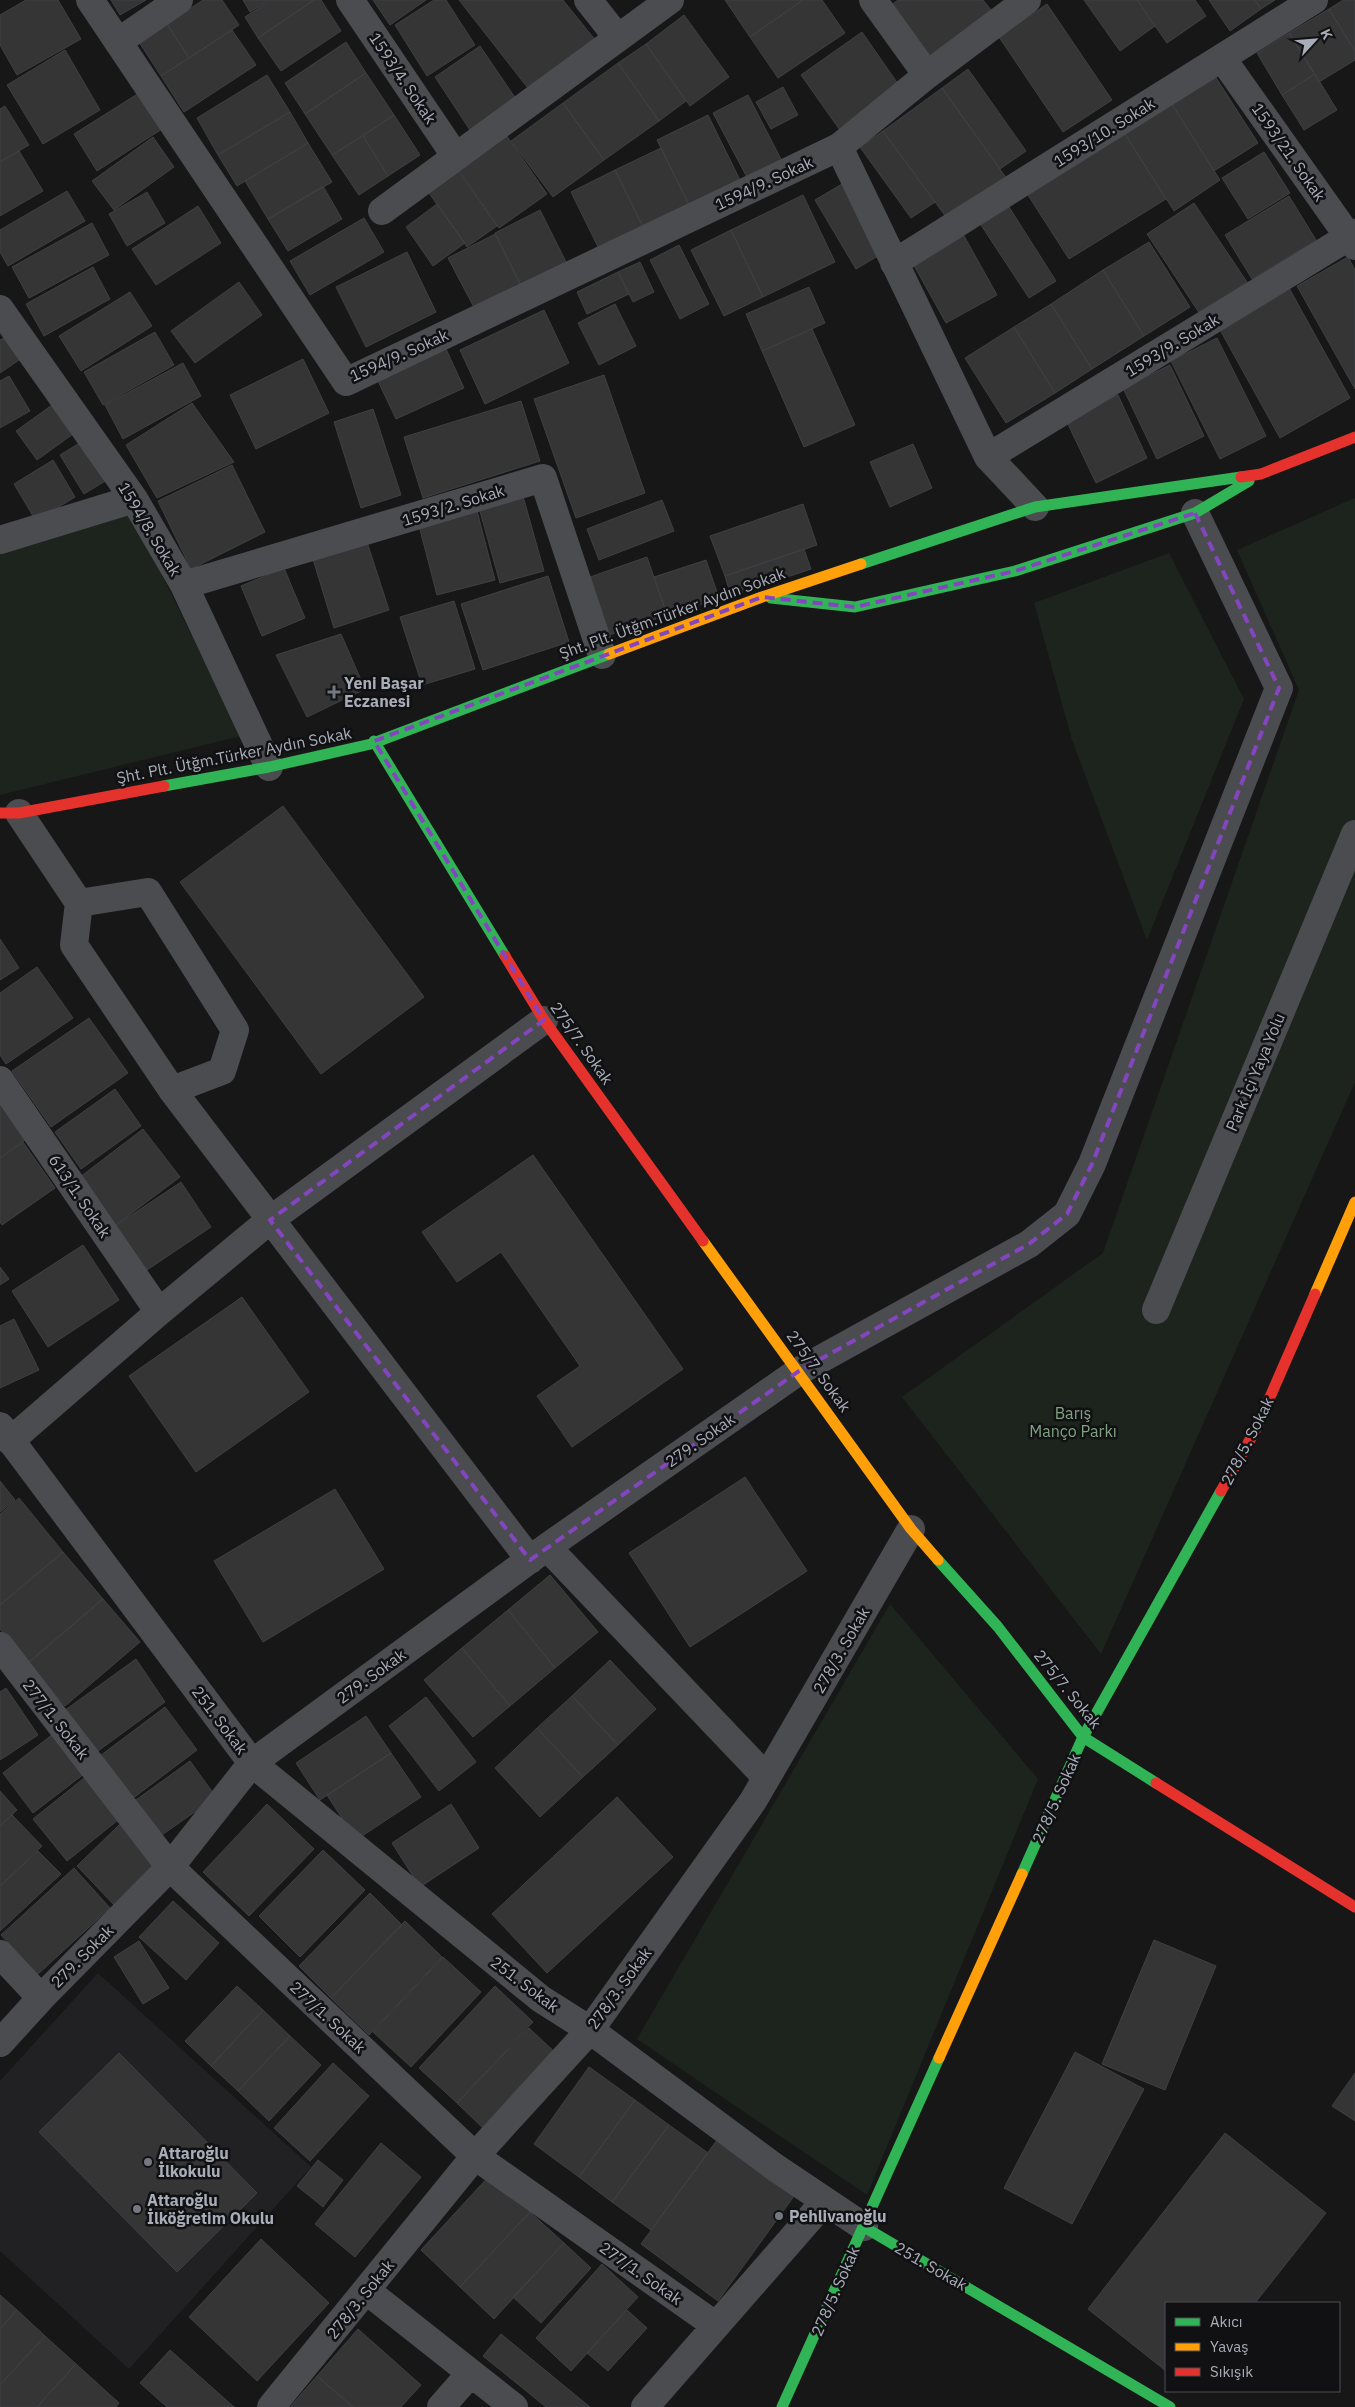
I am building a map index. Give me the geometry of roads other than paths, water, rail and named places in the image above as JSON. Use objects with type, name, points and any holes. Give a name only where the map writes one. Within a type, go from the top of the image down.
[{"type":"street","name":"1594/9. Sokak","points":[[90,0],[346,382],[839,147]]},
{"type":"street","points":[[118,42],[179,0]]},
{"type":"street","name":"1593/4. Sokak","points":[[350,0],[456,157]]},
{"type":"street","points":[[588,0],[618,38]]},
{"type":"street","points":[[382,211],[670,0]]},
{"type":"street","points":[[873,0],[927,75]]},
{"type":"street","points":[[1027,0],[927,75],[839,147],[988,457],[1035,507]]},
{"type":"street","name":"1593/10. Sokak","points":[[894,263],[1314,0]]},
{"type":"street","name":"1593/21. Sokak","points":[[1222,58],[1353,239]]},
{"type":"street","name":"1593/9. Sokak","points":[[988,457],[1353,239]]},
{"type":"street","name":"1594/8. Sokak","points":[[0,309],[134,499],[184,585],[269,767]]},
{"type":"street","name":"Şht. Plt. Ütğm.Türker Aydın Sokak","points":[[10,813],[269,767],[371,744],[374,741],[602,655],[762,597],[1035,507],[1261,474],[1355,438]]},
{"type":"street","points":[[762,597],[855,607],[1015,571],[1195,513],[1261,474]]},
{"type":"street","name":"1593/2. Sokak","points":[[184,585],[543,478],[602,655]]},
{"type":"street","points":[[0,540],[134,499]]},
{"type":"street","name":"279. Sokak","points":[[0,2043],[41,1998],[170,1867],[252,1763],[538,1554],[799,1371],[1029,1244],[1067,1214],[1092,1164],[1279,688],[1195,513]]},
{"type":"street","name":"275/7. Sokak","points":[[374,741],[544,1020],[799,1371],[911,1529],[998,1627],[1083,1738],[1355,1907]]},
{"type":"street","points":[[10,813],[78,903],[74,945],[172,1090],[270,1220],[538,1554],[766,1778]]},
{"type":"street","name":"Park İçi Yaya Yolu","points":[[1156,1310],[1355,834]]},
{"type":"street","points":[[78,903],[148,892],[235,1030],[222,1071],[172,1090]]},
{"type":"street","points":[[5,1434],[159,1312],[270,1220],[544,1020]]},
{"type":"street","name":"613/1. Sokak","points":[[0,1080],[159,1312]]},
{"type":"street","name":"278/5. Sokak","points":[[782,2407],[1083,1738],[1256,1429],[1355,1202]]},
{"type":"street","name":"251. Sokak","points":[[5,1434],[252,1763],[541,1999],[590,2030],[776,2168],[864,2227],[1170,2407]]},
{"type":"street","name":"278/3. Sokak","points":[[271,2407],[475,2156],[590,2030],[753,1801],[911,1529]]},
{"type":"street","name":"277/1. Sokak","points":[[0,1646],[170,1867],[475,2156],[715,2325]]},
{"type":"street","points":[[0,1954],[41,1998]]},
{"type":"street","points":[[645,2407],[825,2201]]},
{"type":"street","points":[[367,2291],[514,2407]]},
{"type":"street","points":[[441,2407],[470,2374]]},
{"type":"place","name":"Yeni Başar Eczanesi","points":[[334,692]]},
{"type":"place","name":"Attaroğlu İlkokulu","points":[[148,2162]]},
{"type":"place","name":"Attaroğlu İlköğretim Okulu","points":[[137,2209]]},
{"type":"place","name":"Pehlivanoğlu","points":[[779,2216]]},
{"type":"park label","name":"Barış Manço Parkı","points":[[1073,1422]]}]
